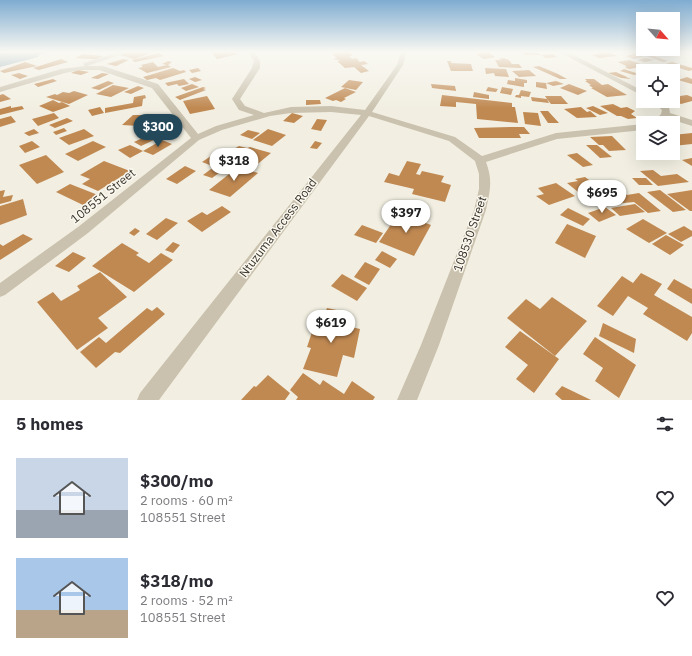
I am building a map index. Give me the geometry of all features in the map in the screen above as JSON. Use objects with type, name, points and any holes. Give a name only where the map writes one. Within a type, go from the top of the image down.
[{"type":"street","points":[[0,90],[70,71]]},
{"type":"street","points":[[108,71],[155,86],[196,138]]},
{"type":"street","points":[[254,71],[236,99],[242,108],[262,115]]},
{"type":"street","name":"Ntuzuma Access Road","points":[[147,400],[367,114],[396,71]]},
{"type":"street","points":[[598,71],[636,90]]},
{"type":"street","points":[[665,108],[666,109],[665,114],[692,123]]},
{"type":"street","name":"108551 Street","points":[[0,291],[82,230],[196,138],[219,128],[262,115],[291,110],[332,109],[367,114]]},
{"type":"street","points":[[367,114],[434,132],[452,139],[480,160],[556,136],[636,128]]},
{"type":"street","name":"108530 Street","points":[[407,400],[430,344],[480,210],[485,189],[485,174],[480,160]]},
{"type":"building","points":[[1,71],[15,71],[4,73]]},
{"type":"building","points":[[76,71],[89,72],[81,75],[71,73]]},
{"type":"building","points":[[143,71],[156,71],[147,73]]},
{"type":"building","points":[[164,71],[185,71],[186,72],[160,80],[156,78],[147,80],[143,77]]},
{"type":"building","points":[[190,71],[201,71],[192,73]]},
{"type":"building","points":[[358,71],[369,71],[361,73]]},
{"type":"building","points":[[485,71],[507,71],[509,77],[495,76],[494,73],[486,74]]},
{"type":"building","points":[[512,71],[530,71],[536,76],[519,77]]},
{"type":"building","points":[[541,71],[550,71],[567,79],[560,79]]},
{"type":"building","points":[[620,71],[629,71],[636,73],[634,75]]},
{"type":"building","points":[[616,72],[631,79],[621,78],[608,73]]},
{"type":"building","points":[[19,73],[28,76],[20,79],[11,75]]},
{"type":"building","points":[[102,73],[109,74],[98,79],[91,78]]},
{"type":"building","points":[[195,77],[202,80],[195,82],[189,79]]},
{"type":"building","points":[[687,77],[692,79],[692,84],[680,81]]},
{"type":"building","points":[[515,78],[527,80],[527,83],[524,83],[524,87],[507,84],[508,80],[515,81]]},
{"type":"building","points":[[53,79],[57,81],[38,87],[34,84]]},
{"type":"building","points":[[184,79],[189,84],[168,86],[165,83]]},
{"type":"building","points":[[585,79],[594,79],[602,85],[608,84],[627,95],[607,97],[591,88],[593,88],[585,81],[587,81]]},
{"type":"building","points":[[349,80],[363,82],[356,90],[341,87]]},
{"type":"building","points":[[108,81],[114,83],[99,90],[91,88]]},
{"type":"building","points":[[556,81],[564,84],[553,86],[546,83]]},
{"type":"building","points":[[536,82],[546,83],[547,89],[536,87]]},
{"type":"building","points":[[192,84],[199,87],[186,91],[181,88]]},
{"type":"building","points":[[431,84],[455,86],[456,91],[432,88]]},
{"type":"building","points":[[569,84],[587,91],[578,95],[560,88]]},
{"type":"building","points":[[113,85],[129,88],[111,97],[96,94]]},
{"type":"building","points":[[138,86],[144,88],[131,94],[124,92]]},
{"type":"building","points":[[203,87],[206,88],[203,89],[206,90],[180,100],[175,97]]},
{"type":"building","points":[[488,87],[498,89],[496,92],[486,91]]},
{"type":"building","points":[[502,87],[513,89],[511,95],[500,93]]},
{"type":"building","points":[[345,88],[356,92],[344,98],[346,99],[341,102],[325,98]]},
{"type":"building","points":[[521,90],[531,92],[529,97],[515,97],[516,95],[519,95]]},
{"type":"building","points":[[74,91],[88,95],[69,104],[46,97],[63,92],[69,93]]},
{"type":"building","points":[[474,92],[489,95],[489,99],[473,97]]},
{"type":"building","points":[[3,94],[11,99],[0,102],[0,95]]},
{"type":"building","points":[[145,95],[146,98],[143,99],[142,106],[105,113],[105,108],[133,103],[134,97]]},
{"type":"building","points":[[442,95],[512,103],[512,107],[515,107],[518,123],[477,119],[476,104],[456,102],[456,107],[440,106]]},
{"type":"building","points":[[687,95],[692,97],[692,101],[681,104],[680,96]]},
{"type":"building","points":[[207,96],[215,109],[190,114],[183,101]]},
{"type":"building","points":[[545,96],[561,96],[568,104],[551,104]]},
{"type":"building","points":[[531,97],[547,99],[549,103],[532,101]]},
{"type":"building","points":[[53,100],[70,106],[53,112],[39,106]]},
{"type":"building","points":[[306,100],[320,100],[321,104],[306,105]]},
{"type":"building","points":[[613,104],[621,108],[627,107],[635,111],[631,114],[636,118],[628,119],[617,116],[600,106]]},
{"type":"building","points":[[11,106],[11,108],[22,106],[24,109],[0,115],[0,109]]},
{"type":"building","points":[[593,106],[608,113],[600,115],[586,108]]},
{"type":"building","points":[[100,107],[104,113],[92,116],[88,110]]},
{"type":"building","points":[[581,107],[587,112],[590,111],[597,117],[577,118],[564,109]]},
{"type":"building","points":[[540,111],[548,111],[559,123],[548,123]]},
{"type":"building","points":[[523,112],[538,113],[541,126],[525,124]]},
{"type":"building","points":[[54,113],[59,118],[38,126],[32,119]]},
{"type":"building","points":[[292,113],[303,116],[294,123],[283,121]]},
{"type":"building","points":[[133,115],[149,115],[139,126],[122,125]]},
{"type":"building","points":[[11,116],[16,122],[0,127],[0,119]]},
{"type":"building","points":[[151,116],[158,116],[153,122],[145,122]]},
{"type":"building","points":[[67,118],[73,121],[55,128],[49,125]]},
{"type":"building","points":[[317,119],[327,120],[321,131],[311,129]]},
{"type":"building","points":[[524,127],[530,134],[519,134],[521,138],[479,138],[474,128]]},
{"type":"building","points":[[64,128],[67,131],[56,135],[53,132]]},
{"type":"building","points":[[34,129],[39,133],[29,136],[24,133]]},
{"type":"building","points":[[84,129],[94,136],[69,145],[59,138]]},
{"type":"building","points":[[268,129],[286,135],[272,146],[253,140]]},
{"type":"building","points":[[248,130],[260,133],[252,139],[240,135]]},
{"type":"building","points":[[692,133],[692,144],[680,145],[680,134]]},
{"type":"building","points":[[151,134],[158,138],[141,146],[134,142]]},
{"type":"building","points":[[612,136],[626,150],[609,151],[603,145],[599,145],[590,137]]},
{"type":"building","points":[[162,140],[172,144],[153,155],[143,151]]},
{"type":"building","points":[[32,141],[40,147],[25,153],[19,146]]},
{"type":"building","points":[[93,141],[106,147],[78,161],[65,154]]},
{"type":"building","points":[[315,141],[322,143],[317,149],[310,148]]},
{"type":"building","points":[[130,145],[143,151],[130,158],[118,150]]},
{"type":"building","points":[[586,145],[597,145],[612,157],[600,158]]},
{"type":"building","points":[[239,146],[247,148],[250,147],[271,153],[254,167],[217,154],[220,152],[216,151],[221,148],[232,150]]},
{"type":"building","points":[[577,153],[593,165],[583,167],[567,155]]},
{"type":"building","points":[[214,154],[231,160],[220,169],[202,162]]},
{"type":"building","points":[[46,155],[64,172],[37,184],[19,165]]},
{"type":"building","points":[[692,158],[692,166],[682,160]]},
{"type":"building","points":[[104,161],[130,171],[98,191],[82,184],[90,179],[80,175]]},
{"type":"building","points":[[407,161],[421,164],[416,174],[420,175],[422,171],[444,176],[441,182],[451,185],[445,202],[412,194],[414,189],[384,182],[389,173],[399,176]]},
{"type":"building","points":[[185,166],[196,171],[177,184],[166,179]]},
{"type":"building","points":[[238,167],[258,173],[230,197],[209,190]]},
{"type":"building","points":[[211,169],[219,173],[212,178],[203,175]]},
{"type":"building","points":[[653,170],[661,176],[677,174],[689,182],[658,186],[640,171]]},
{"type":"building","points":[[585,177],[604,191],[583,196],[567,183],[578,181],[575,179]]},
{"type":"building","points":[[632,178],[646,178],[653,185],[639,185]]},
{"type":"building","points":[[556,183],[575,196],[549,205],[536,196],[544,194],[538,188]]},
{"type":"building","points":[[70,184],[98,195],[83,205],[56,192]]},
{"type":"building","points":[[5,190],[3,197],[13,195],[11,201],[0,204],[0,191]]},
{"type":"building","points":[[660,190],[686,210],[673,212],[647,192]]},
{"type":"building","points":[[692,190],[692,211],[667,194]]},
{"type":"building","points":[[624,192],[627,195],[639,193],[661,211],[648,213],[634,202],[614,204],[604,195]]},
{"type":"building","points":[[23,199],[27,215],[0,225],[0,206]]},
{"type":"building","points":[[635,204],[645,212],[620,216],[611,208]]},
{"type":"building","points":[[222,206],[231,212],[202,232],[187,221],[202,212],[207,215]]},
{"type":"building","points":[[605,207],[616,215],[599,222],[588,213]]},
{"type":"building","points":[[568,208],[590,219],[583,226],[560,215]]},
{"type":"building","points":[[402,212],[424,220],[423,222],[431,225],[414,256],[379,242],[394,220],[396,221]]},
{"type":"building","points":[[166,218],[178,223],[157,240],[146,234]]},
{"type":"building","points":[[643,219],[667,233],[649,243],[626,229]]},
{"type":"building","points":[[567,224],[596,236],[585,258],[555,243]]},
{"type":"building","points":[[362,225],[383,233],[376,243],[354,235]]},
{"type":"building","points":[[684,226],[692,231],[692,236],[681,242],[668,234]]},
{"type":"building","points":[[135,228],[140,231],[134,236],[129,233]]},
{"type":"building","points":[[23,234],[33,239],[0,260],[0,244],[3,246]]},
{"type":"building","points":[[666,235],[684,245],[670,255],[652,244]]},
{"type":"building","points":[[173,242],[180,245],[173,253],[165,250]]},
{"type":"building","points":[[122,243],[139,253],[136,255],[149,263],[161,253],[173,260],[134,292],[92,266]]},
{"type":"building","points":[[382,251],[397,259],[390,268],[375,260]]},
{"type":"building","points":[[73,252],[86,258],[69,272],[55,266]]},
{"type":"building","points":[[365,262],[380,269],[369,285],[354,277]]},
{"type":"building","points":[[100,272],[127,297],[98,318],[108,328],[77,350],[37,302],[53,292],[61,301],[80,290],[77,286]]},
{"type":"building","points":[[641,273],[662,284],[654,295],[692,317],[692,333],[687,341],[643,314],[648,308],[628,296],[613,316],[597,306],[622,276],[633,283]]},
{"type":"building","points":[[342,274],[367,288],[357,301],[331,286]]},
{"type":"building","points":[[674,279],[692,289],[692,304],[667,289]]},
{"type":"building","points":[[552,297],[587,321],[555,356],[507,318],[526,299],[540,309]]},
{"type":"building","points":[[157,307],[165,314],[120,353],[115,352],[96,368],[80,352],[99,337],[106,343],[147,308],[152,311]]},
{"type":"building","points":[[327,308],[346,312],[343,325],[360,329],[354,358],[343,355],[337,377],[303,369],[311,348],[307,347],[316,320],[322,321]]},
{"type":"building","points":[[603,323],[636,339],[634,353],[599,336]]},
{"type":"building","points":[[520,331],[559,359],[534,393],[516,379],[528,365],[505,347]]},
{"type":"building","points":[[595,337],[636,365],[619,398],[595,381],[603,368],[583,354]]},
{"type":"building","points":[[303,373],[320,385],[323,380],[344,394],[352,381],[375,397],[373,400],[296,400],[298,397],[290,390]]},
{"type":"building","points":[[268,375],[290,393],[285,400],[241,400],[254,386],[256,387]]},
{"type":"building","points":[[562,386],[591,400],[562,400],[555,394]]}]
